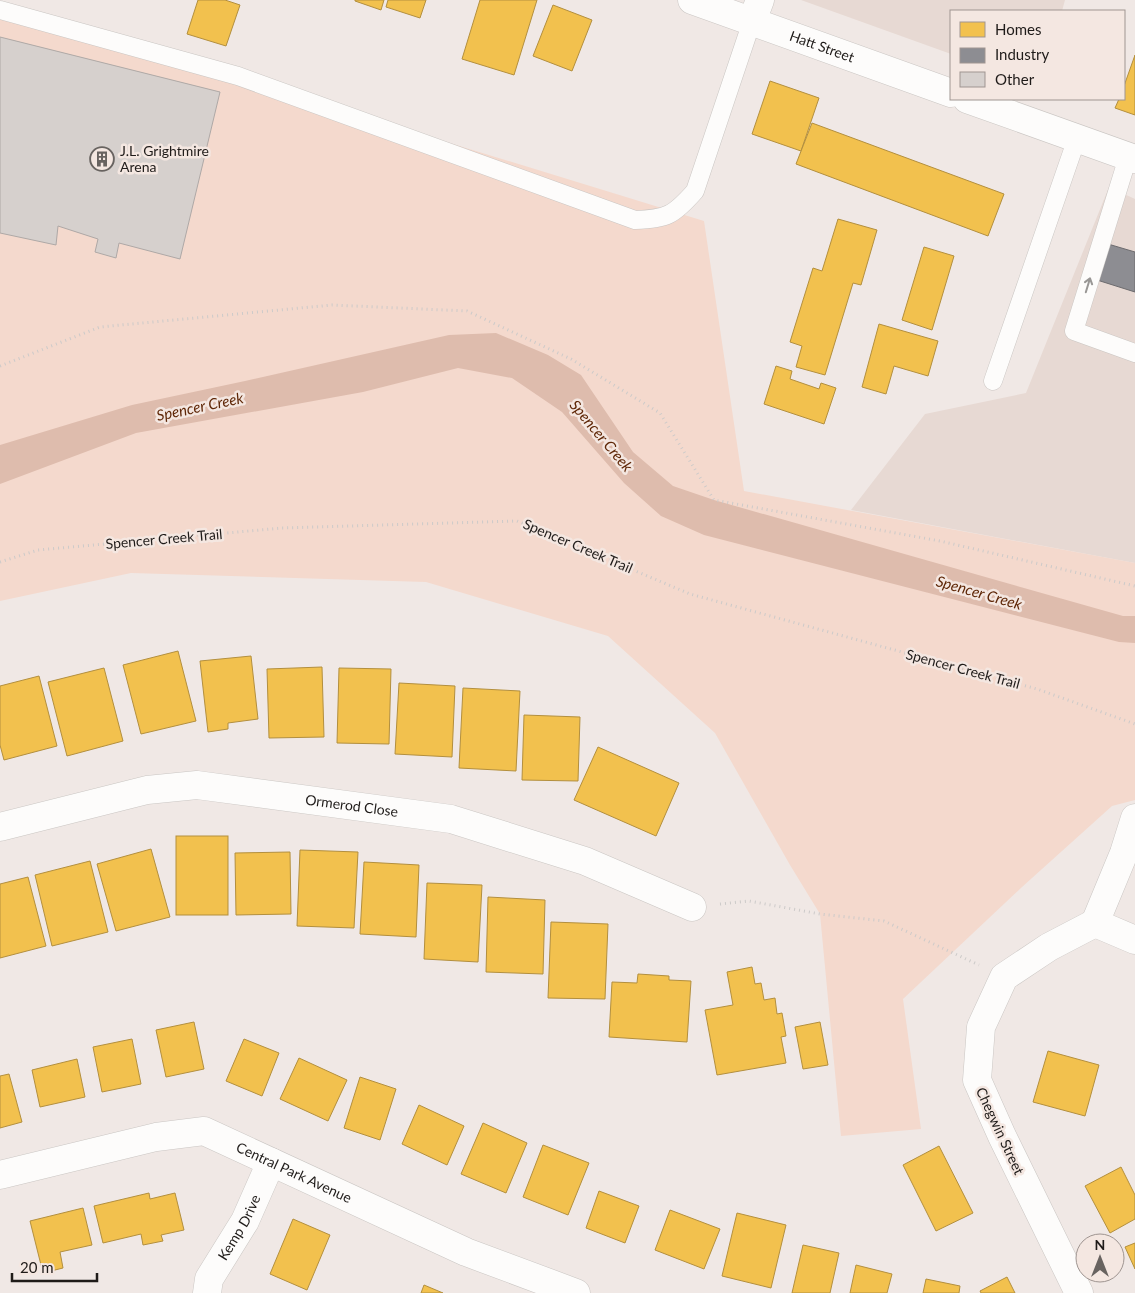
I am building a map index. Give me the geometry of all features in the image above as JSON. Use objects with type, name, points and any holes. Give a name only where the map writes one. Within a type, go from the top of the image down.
[{"type":"street","name":"Hatt Street","points":[[692,0],[756,11],[950,93]]},
{"type":"street","points":[[970,100],[1131,158]]},
{"type":"street","name":"Ormerod Close","points":[[0,827],[147,790],[197,785],[451,818],[585,861],[692,907]]},
{"type":"street","points":[[1004,977],[1049,947],[1095,923],[1124,853],[1135,818]]},
{"type":"street","points":[[1095,923],[1135,940]]},
{"type":"street","name":"Chegwin Street","points":[[1004,977],[981,1027],[977,1080],[1002,1136],[1079,1293]]},
{"type":"street","name":"Central Park Avenue","points":[[0,1175],[156,1137],[204,1131],[466,1252],[576,1293]]},
{"type":"street","name":"Kemp Drive","points":[[207,1293],[209,1279],[245,1220],[271,1162]]},
{"type":"lane","points":[[0,10],[238,76],[635,220],[657,219],[679,209],[695,191],[756,11]]},
{"type":"lane","points":[[993,381],[1077,138]]},
{"type":"lane","points":[[1131,158],[1074,332],[1135,353]]},
{"type":"path","points":[[0,366],[100,327],[332,305],[468,311],[572,359],[660,413],[714,500],[940,541],[1135,586]]},
{"type":"path","name":"Spencer Creek Trail","points":[[0,562],[38,550],[282,528],[517,521],[690,594],[1036,689],[1135,724]]},
{"type":"path","points":[[692,907],[749,901],[820,914],[884,921],[1004,977]]},
{"type":"shaded area","points":[[801,0],[1065,0],[1062,10],[950,10],[950,54]]},
{"type":"shaded area","points":[[0,5],[704,221],[744,491],[1135,563],[1135,800],[1112,806],[1022,887],[903,999],[921,1129],[841,1136],[820,914],[715,733],[608,636],[426,582],[131,573],[0,601]]},
{"type":"shaded area","points":[[1109,187],[1135,199],[1135,563],[851,510],[925,414],[1026,393]]},
{"type":"water","name":"Spencer Creek","points":[[496,333],[548,355],[581,375],[633,452],[673,486],[714,500],[1123,616],[1135,616],[1135,643],[1119,642],[704,535],[661,516],[624,483],[562,412],[512,378],[458,368],[363,392],[136,433],[0,484],[0,445],[132,405],[449,335]]},
{"type":"building: Homes","points":[[198,0],[225,0],[240,5],[226,46],[187,34]]},
{"type":"building: Homes","points":[[355,0],[384,0],[381,10]]},
{"type":"building: Homes","points":[[388,0],[426,0],[420,18],[386,7]]},
{"type":"building: Homes","points":[[480,0],[537,0],[514,75],[462,59]]},
{"type":"building: Homes","points":[[553,5],[592,20],[572,71],[533,56]]},
{"type":"building: Homes","points":[[1135,55],[1135,115],[1115,108],[1119,100],[1125,100],[1125,83]]},
{"type":"building: Homes","points":[[770,81],[819,98],[801,151],[752,134]]},
{"type":"building: Homes","points":[[812,123],[1004,194],[988,236],[796,164]]},
{"type":"building: Homes","points":[[838,219],[877,230],[861,285],[853,283],[825,375],[796,367],[802,346],[790,342],[813,268],[822,271]]},
{"type":"building: Homes","points":[[924,247],[954,256],[932,330],[902,320]]},
{"type":"building: Homes","points":[[879,324],[938,341],[928,376],[894,366],[886,394],[862,387]]},
{"type":"building: Homes","points":[[776,366],[792,371],[790,379],[819,389],[821,383],[836,388],[824,424],[764,404]]},
{"type":"building: Homes","points":[[178,651],[196,721],[141,734],[123,665]]},
{"type":"building: Homes","points":[[251,656],[258,719],[228,723],[228,729],[208,732],[200,661]]},
{"type":"building: Homes","points":[[322,667],[324,737],[269,738],[267,669]]},
{"type":"building: Homes","points":[[104,668],[123,741],[67,756],[48,682]]},
{"type":"building: Homes","points":[[339,668],[391,669],[389,744],[337,743]]},
{"type":"building: Homes","points":[[39,676],[57,746],[4,760],[0,745],[0,686]]},
{"type":"building: Homes","points":[[399,683],[455,686],[452,757],[395,754]]},
{"type":"building: Homes","points":[[463,688],[520,691],[516,771],[459,768]]},
{"type":"building: Homes","points":[[524,715],[580,717],[578,781],[522,780]]},
{"type":"building: Homes","points":[[598,747],[679,783],[656,836],[574,800]]},
{"type":"building: Homes","points":[[176,836],[228,836],[228,915],[176,915]]},
{"type":"building: Homes","points":[[151,849],[170,917],[116,931],[97,864]]},
{"type":"building: Homes","points":[[300,850],[358,852],[354,928],[297,926]]},
{"type":"building: Homes","points":[[290,852],[291,914],[236,915],[235,853]]},
{"type":"building: Homes","points":[[90,861],[108,932],[52,946],[35,875]]},
{"type":"building: Homes","points":[[364,862],[419,865],[416,937],[360,934]]},
{"type":"building: Homes","points":[[28,877],[46,946],[0,958],[0,884]]},
{"type":"building: Homes","points":[[427,883],[482,885],[478,962],[424,959]]},
{"type":"building: Homes","points":[[488,897],[545,900],[543,974],[486,972]]},
{"type":"building: Homes","points":[[551,922],[608,924],[605,999],[548,998]]},
{"type":"building: Homes","points":[[752,967],[755,984],[761,983],[764,1000],[775,998],[777,1014],[782,1013],[786,1036],[781,1037],[786,1063],[717,1075],[705,1010],[733,1005],[727,972]]},
{"type":"building: Homes","points":[[638,974],[669,976],[669,980],[691,981],[687,1042],[609,1037],[612,982],[637,983]]},
{"type":"building: Homes","points":[[194,1022],[204,1069],[166,1077],[156,1030]]},
{"type":"building: Homes","points":[[820,1022],[828,1065],[803,1069],[795,1027]]},
{"type":"building: Homes","points":[[132,1039],[141,1084],[102,1092],[93,1047]]},
{"type":"building: Homes","points":[[244,1039],[279,1053],[262,1096],[226,1081]]},
{"type":"building: Homes","points":[[1048,1051],[1099,1065],[1085,1116],[1033,1102]]},
{"type":"building: Homes","points":[[299,1058],[347,1080],[328,1121],[280,1099]]},
{"type":"building: Homes","points":[[77,1059],[85,1097],[40,1107],[32,1070]]},
{"type":"building: Homes","points":[[9,1074],[22,1122],[0,1128],[0,1076]]},
{"type":"building: Homes","points":[[360,1077],[396,1089],[380,1140],[344,1128]]},
{"type":"building: Homes","points":[[419,1105],[464,1126],[447,1165],[402,1144]]},
{"type":"building: Homes","points":[[483,1123],[527,1143],[506,1193],[461,1174]]},
{"type":"building: Homes","points":[[543,1145],[589,1163],[568,1215],[523,1197]]},
{"type":"building: Homes","points":[[939,1146],[973,1213],[936,1231],[903,1165]]},
{"type":"building: Homes","points":[[1121,1167],[1135,1195],[1135,1219],[1110,1233],[1085,1186]]},
{"type":"building: Homes","points":[[599,1191],[639,1206],[625,1243],[586,1228]]},
{"type":"building: Homes","points":[[149,1193],[150,1199],[175,1193],[184,1230],[161,1235],[163,1241],[143,1245],[141,1234],[103,1243],[94,1206]]},
{"type":"building: Homes","points":[[83,1208],[92,1245],[60,1252],[63,1268],[43,1273],[30,1221]]},
{"type":"building: Homes","points":[[670,1210],[720,1229],[704,1269],[655,1250]]},
{"type":"building: Homes","points":[[737,1213],[786,1225],[771,1288],[722,1276]]},
{"type":"building: Homes","points":[[293,1219],[330,1235],[307,1290],[270,1274]]},
{"type":"building: Homes","points":[[1135,1243],[1135,1269],[1125,1247]]},
{"type":"building: Homes","points":[[803,1245],[839,1253],[830,1293],[792,1293]]},
{"type":"building: Homes","points":[[856,1265],[892,1274],[887,1293],[850,1293]]},
{"type":"building: Homes","points":[[1007,1277],[1015,1293],[981,1293],[980,1291]]},
{"type":"building: Homes","points":[[926,1279],[960,1286],[959,1293],[923,1293]]},
{"type":"building: Homes","points":[[424,1285],[443,1293],[421,1293]]},
{"type":"building: Industry","points":[[1108,244],[1135,252],[1135,292],[1097,280]]},
{"type":"building: Other","name":"J.L. Grightmire Arena","points":[[0,37],[220,92],[180,259],[119,243],[116,258],[95,252],[98,239],[58,226],[56,245],[0,233]]},
{"type":"place","name":"J.L. Grightmire Arena","points":[[102,159]]}]
